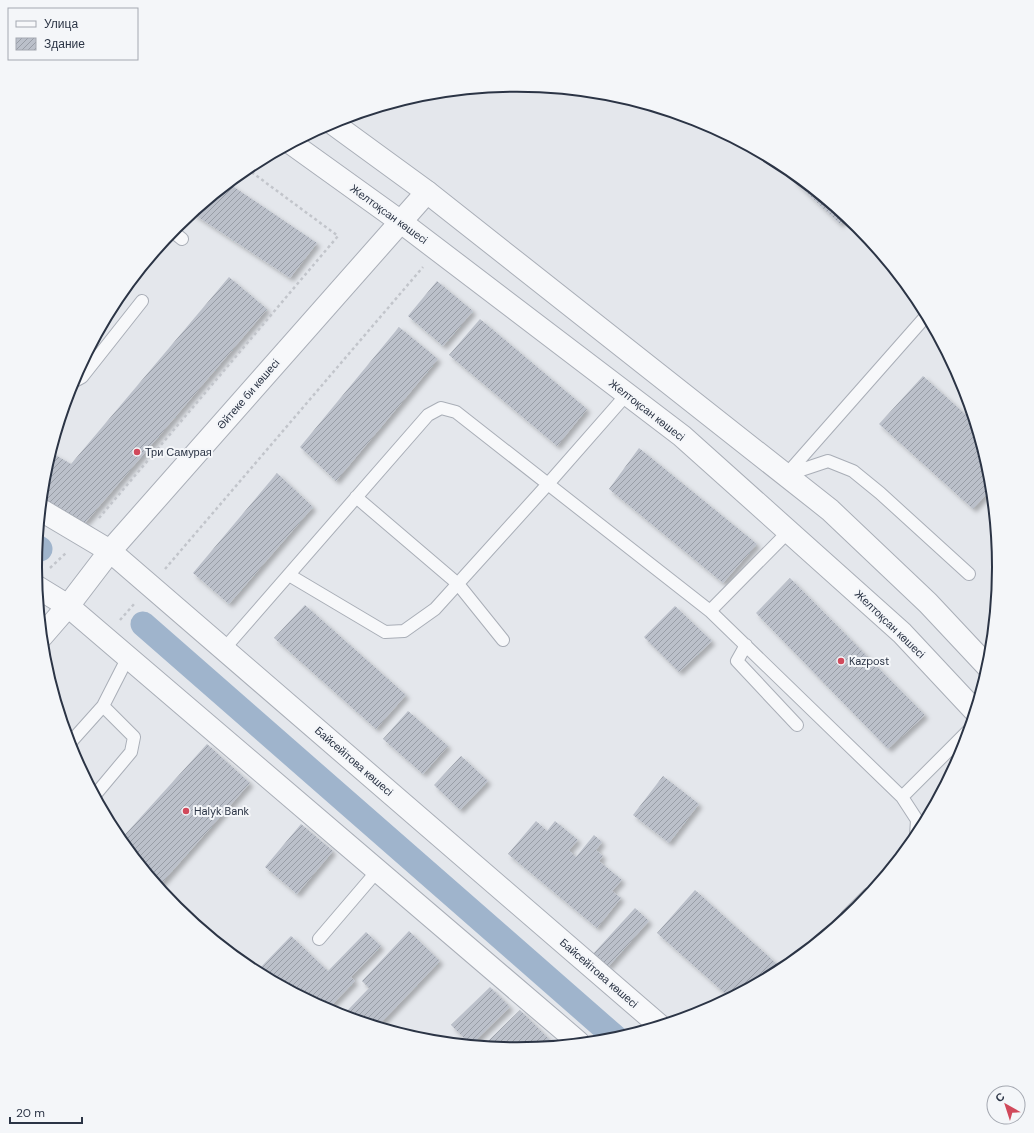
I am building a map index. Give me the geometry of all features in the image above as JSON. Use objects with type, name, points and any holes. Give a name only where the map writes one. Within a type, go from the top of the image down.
[{"type":"street","points":[[338,127],[427,192],[830,510],[928,602],[983,661]]},
{"type":"street","name":"Желтоқсан көшесі","points":[[296,146],[401,222],[682,436],[902,633],[971,706]]},
{"type":"street","name":"Әйтеке би көшесі","points":[[46,631],[68,606],[110,551],[427,192]]},
{"type":"street","name":"Байсейітова көшесі","points":[[45,513],[110,551],[654,1021]]},
{"type":"street","points":[[42,578],[68,606],[573,1038]]},
{"type":"lane","points":[[177,235],[182,239]]},
{"type":"lane","points":[[81,377],[142,301]]},
{"type":"lane","points":[[786,475],[923,320]]},
{"type":"lane","points":[[288,575],[385,632],[404,631],[435,609],[627,394]]},
{"type":"lane","points":[[224,649],[428,415],[441,408],[456,412],[710,610],[902,797],[917,822]]},
{"type":"lane","points":[[786,475],[828,462],[853,471],[880,493],[969,574]]},
{"type":"lane","points":[[356,497],[458,584],[503,640]]},
{"type":"lane","points":[[710,610],[789,531]]},
{"type":"lane","points":[[746,645],[737,661],[797,726]]},
{"type":"lane","points":[[74,739],[102,706],[128,657]]},
{"type":"lane","points":[[99,791],[131,752],[134,737],[102,706]]},
{"type":"lane","points":[[902,797],[959,740]]},
{"type":"lane","points":[[319,939],[378,870]]},
{"type":"path","points":[[42,578],[84,536],[338,236],[252,173]]},
{"type":"path","points":[[105,637],[438,250]]},
{"type":"building","points":[[796,183],[830,209],[843,221],[840,224]]},
{"type":"building","points":[[233,186],[317,243],[290,278],[197,216]]},
{"type":"building","points":[[229,277],[267,309],[85,523],[47,502],[55,455],[71,464]]},
{"type":"building","points":[[437,281],[473,311],[443,346],[408,316]]},
{"type":"building","points":[[480,319],[587,409],[557,446],[449,355]]},
{"type":"building","points":[[399,327],[438,359],[336,481],[300,447]]},
{"type":"building","points":[[923,376],[968,416],[976,444],[986,494],[973,509],[879,424]]},
{"type":"building","points":[[639,448],[757,544],[723,583],[609,489]]},
{"type":"building","points":[[277,473],[313,507],[229,604],[193,573]]},
{"type":"building","points":[[790,578],[925,715],[888,749],[756,613]]},
{"type":"building","points":[[305,605],[406,695],[376,729],[274,638]]},
{"type":"building","points":[[675,606],[712,641],[679,672],[644,637]]},
{"type":"building","points":[[408,711],[448,746],[423,774],[383,739]]},
{"type":"building","name":"Halyk Bank","points":[[207,744],[250,783],[162,882],[140,856],[125,834]]},
{"type":"building","points":[[461,756],[488,781],[460,810],[434,785]]},
{"type":"building","points":[[663,776],[699,804],[669,843],[633,815]]},
{"type":"building","points":[[536,821],[547,831],[555,821],[578,840],[569,850],[576,857],[594,835],[602,842],[596,850],[603,856],[599,861],[622,880],[612,891],[621,898],[597,928],[508,854]]},
{"type":"building","points":[[301,824],[333,851],[297,894],[265,867]]},
{"type":"building","points":[[695,890],[777,964],[725,994],[657,933]]},
{"type":"building","points":[[635,908],[649,921],[608,967],[593,954]]},
{"type":"building","points":[[409,931],[440,961],[382,1021],[348,1010],[369,988],[362,981]]},
{"type":"building","points":[[366,932],[381,946],[351,977],[355,981],[333,1004],[307,993],[261,967],[291,936],[328,971]]},
{"type":"building","points":[[490,987],[510,1007],[477,1039],[464,1038],[451,1025]]},
{"type":"building","points":[[520,1010],[550,1040],[517,1042],[489,1040]]},
{"type":"waterway","points":[[143,624],[609,1032]]},
{"type":"place","name":"Три Самурая","points":[[137,452]]},
{"type":"place","name":"Kazpost","points":[[841,661]]},
{"type":"place","name":"Halyk Bank","points":[[186,811]]}]
